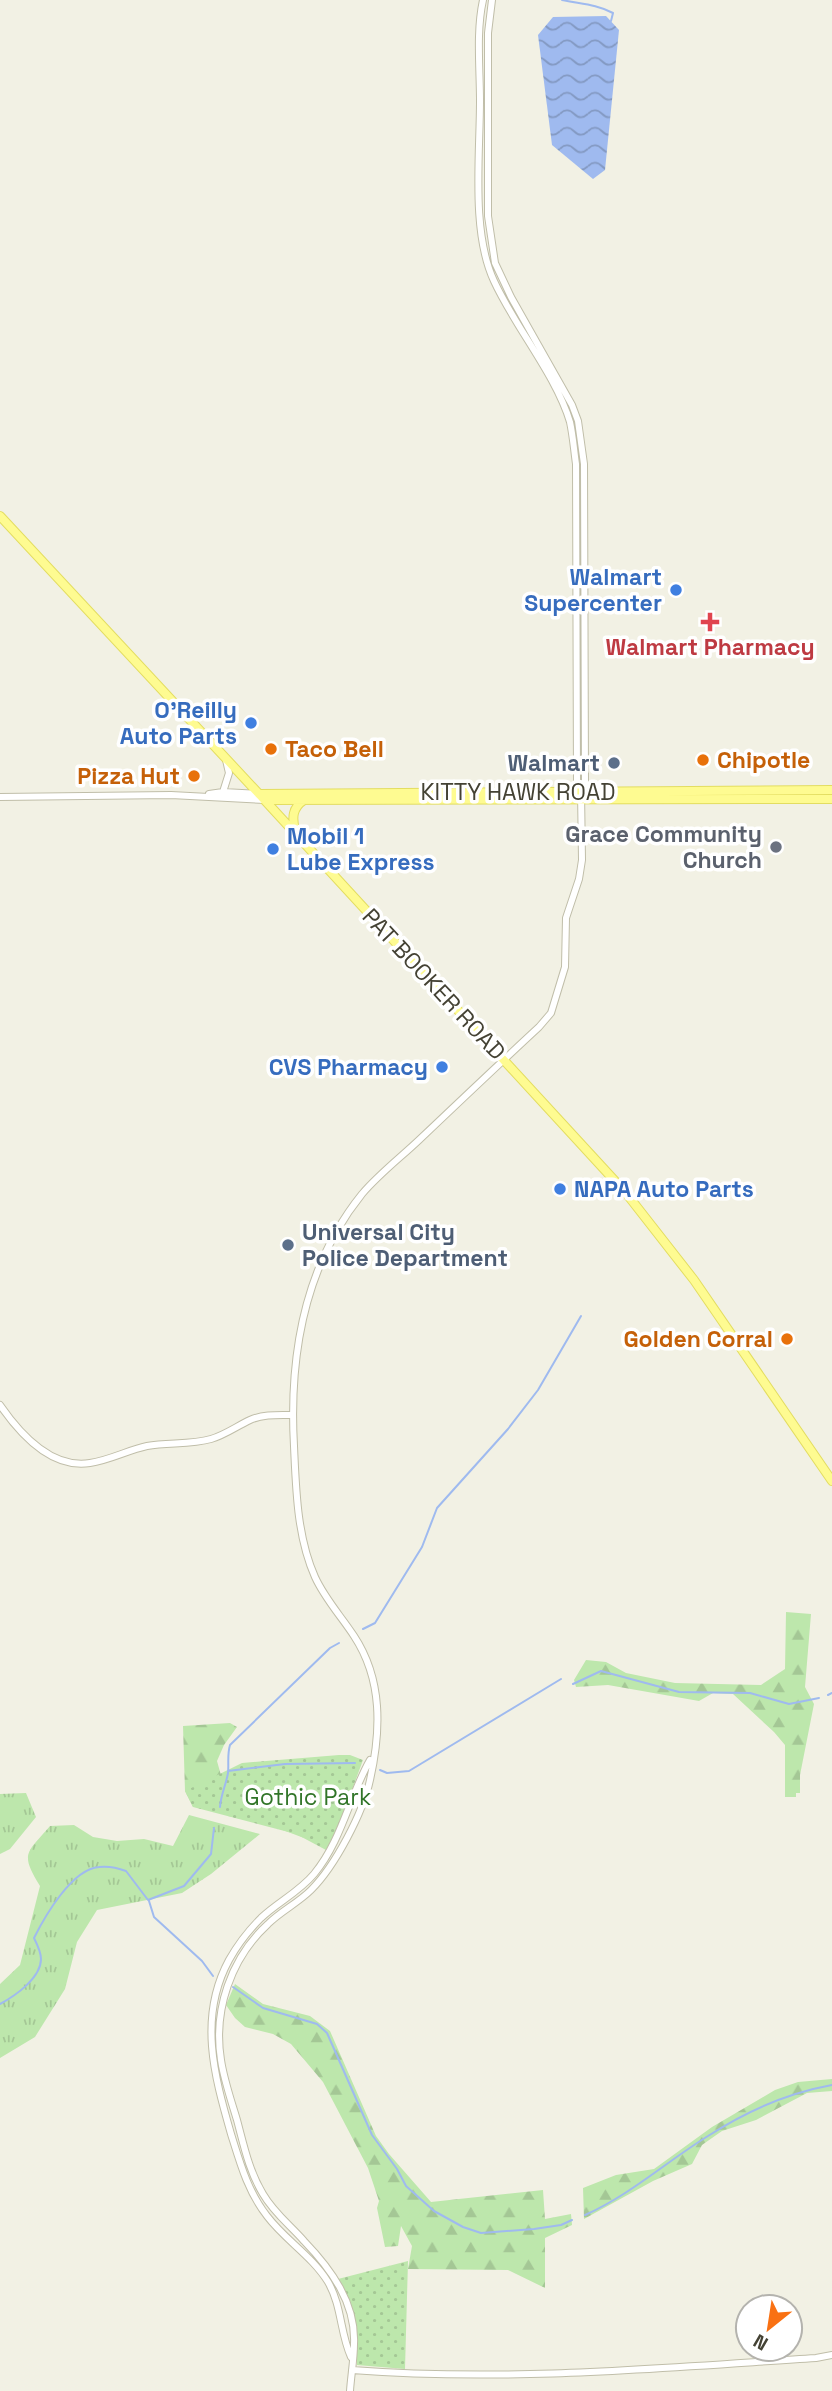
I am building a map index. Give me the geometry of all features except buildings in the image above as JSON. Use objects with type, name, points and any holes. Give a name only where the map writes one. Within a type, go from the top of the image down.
[{"type":"main road","name":"PAT BOOKER ROAD","points":[[0,516],[590,1152],[694,1280],[832,1481]]},
{"type":"main road","name":"KITTY HAWK ROAD","points":[[581,796],[832,790]]},
{"type":"main road","name":"KITTY HAWK ROAD","points":[[262,797],[304,800],[358,796]]},
{"type":"main road","name":"KITTY HAWK ROAD","points":[[262,797],[581,796],[832,799]]},
{"type":"main road","points":[[295,833],[292,819],[294,811],[304,800]]},
{"type":"street","points":[[483,0],[480,42],[480,207],[487,265],[503,301],[565,408],[573,440],[576,475],[577,784],[581,796]]},
{"type":"street","points":[[350,2391],[355,2346],[351,2319],[336,2279],[274,2211],[252,2173],[221,2059],[219,2025],[231,1975],[246,1949],[268,1923],[310,1891],[343,1847],[370,1782],[378,1719],[376,1687],[357,1640],[316,1581],[303,1542],[292,1415],[295,1360],[310,1291],[340,1227],[364,1192],[551,1013],[565,967],[566,918],[580,871],[581,796],[585,784],[583,451],[572,405],[511,297],[495,263],[488,207],[488,42],[492,0]]},
{"type":"street","points":[[480,42],[488,42]]},
{"type":"street","points":[[480,207],[488,207]]},
{"type":"street","points":[[528,343],[536,339]]},
{"type":"street","points":[[223,792],[229,773],[226,758]]},
{"type":"street","name":"KITTY HAWK ROAD","points":[[204,795],[223,792],[262,797]]},
{"type":"street","name":"KITTY HAWK ROAD","points":[[0,797],[262,797]]},
{"type":"street","points":[[0,1405],[38,1447],[52,1457],[77,1464],[103,1460],[147,1446],[213,1439],[252,1419],[268,1415],[292,1415]]},
{"type":"street","points":[[352,2370],[437,2375],[530,2375],[832,2355]]},
{"type":"green space","points":[[786,1612],[811,1614],[805,1687],[814,1704],[800,1775],[800,1793],[796,1793],[796,1797],[785,1797],[785,1745],[733,1694],[713,1693],[699,1701],[608,1685],[576,1687],[574,1680],[586,1660],[606,1662],[626,1673],[675,1683],[761,1685],[785,1669]]},
{"type":"green space","points":[[230,1723],[237,1727],[217,1761],[222,1779],[304,1838],[272,1826],[228,1816],[229,1805],[193,1807],[185,1791],[183,1726]]},
{"type":"green space","name":"Gothic Park","points":[[350,1755],[363,1760],[337,1831],[326,1850],[296,1834],[193,1807],[185,1791],[242,1763]]},
{"type":"green space","points":[[26,1793],[36,1817],[10,1849],[0,1854],[0,1794]]},
{"type":"green space","points":[[189,1815],[260,1834],[211,1874],[182,1893],[97,1910],[77,1942],[65,1989],[35,2037],[0,2058],[0,1984],[20,1965],[40,1886],[28,1860],[31,1849],[50,1826],[74,1825],[93,1837],[117,1841],[144,1839],[173,1846]]},
{"type":"green space","points":[[235,1984],[263,2004],[310,2016],[330,2031],[376,2136],[431,2202],[543,2190],[545,2219],[571,2214],[572,2225],[545,2238],[545,2288],[508,2270],[408,2269],[412,2246],[401,2226],[398,2246],[385,2247],[377,2208],[379,2201],[368,2168],[323,2082],[291,2044],[273,2034],[245,2027],[235,2018],[226,2005]]},
{"type":"green space","points":[[832,2079],[832,2091],[807,2093],[756,2120],[722,2131],[702,2145],[692,2164],[653,2181],[584,2219],[583,2188],[616,2175],[654,2169],[712,2127],[775,2090],[798,2082]]},
{"type":"green space","points":[[408,2261],[405,2369],[357,2365],[355,2324],[338,2279]]},
{"type":"water","points":[[606,16],[619,30],[605,170],[593,179],[552,145],[538,35],[553,17]]},
{"type":"waterway","points":[[562,0],[607,10],[613,13],[611,21]]},
{"type":"waterway","points":[[363,1629],[375,1623],[422,1547],[437,1508],[508,1429],[538,1390],[581,1316]]},
{"type":"waterway","points":[[220,1807],[228,1773],[230,1745],[330,1648],[339,1643]]},
{"type":"waterway","points":[[573,1684],[601,1671],[679,1692],[750,1693],[789,1704],[819,1698]]},
{"type":"waterway","points":[[380,1770],[387,1773],[409,1771],[561,1679]]},
{"type":"waterway","points":[[828,1695],[832,1693]]},
{"type":"waterway","points":[[228,1771],[285,1764],[355,1763]]},
{"type":"waterway","points":[[0,2004],[20,1991],[37,1973],[41,1956],[34,1938],[60,1895],[79,1876],[99,1867],[126,1871],[148,1900],[184,1886],[211,1854],[214,1828]]},
{"type":"waterway","points":[[149,1901],[154,1917],[202,1961],[213,1976]]},
{"type":"waterway","points":[[233,1987],[263,2008],[317,2024],[327,2033],[372,2135],[406,2186],[434,2211],[463,2227],[481,2233],[534,2229],[561,2225],[572,2220]]},
{"type":"waterway","points":[[585,2215],[617,2198],[737,2119],[783,2098],[832,2085]]},
{"type":"place","name":"Walmart Supercenter","points":[[676,590]]},
{"type":"place","name":"Walmart Pharmacy","points":[[710,622]]},
{"type":"place","name":"O'Reilly Auto Parts","points":[[251,723]]},
{"type":"place","name":"Taco Bell","points":[[271,749]]},
{"type":"place","name":"Chipotle","points":[[703,760]]},
{"type":"place","name":"Walmart","points":[[614,763]]},
{"type":"place","name":"Pizza Hut","points":[[194,776]]},
{"type":"place","name":"Grace Community Church","points":[[776,847]]},
{"type":"place","name":"Mobil 1 Lube Express","points":[[273,849]]},
{"type":"place","name":"CVS Pharmacy","points":[[442,1067]]},
{"type":"place","name":"NAPA Auto Parts","points":[[560,1189]]},
{"type":"place","name":"Universal City Police Department","points":[[288,1245]]},
{"type":"place","name":"Golden Corral","points":[[787,1339]]}]
